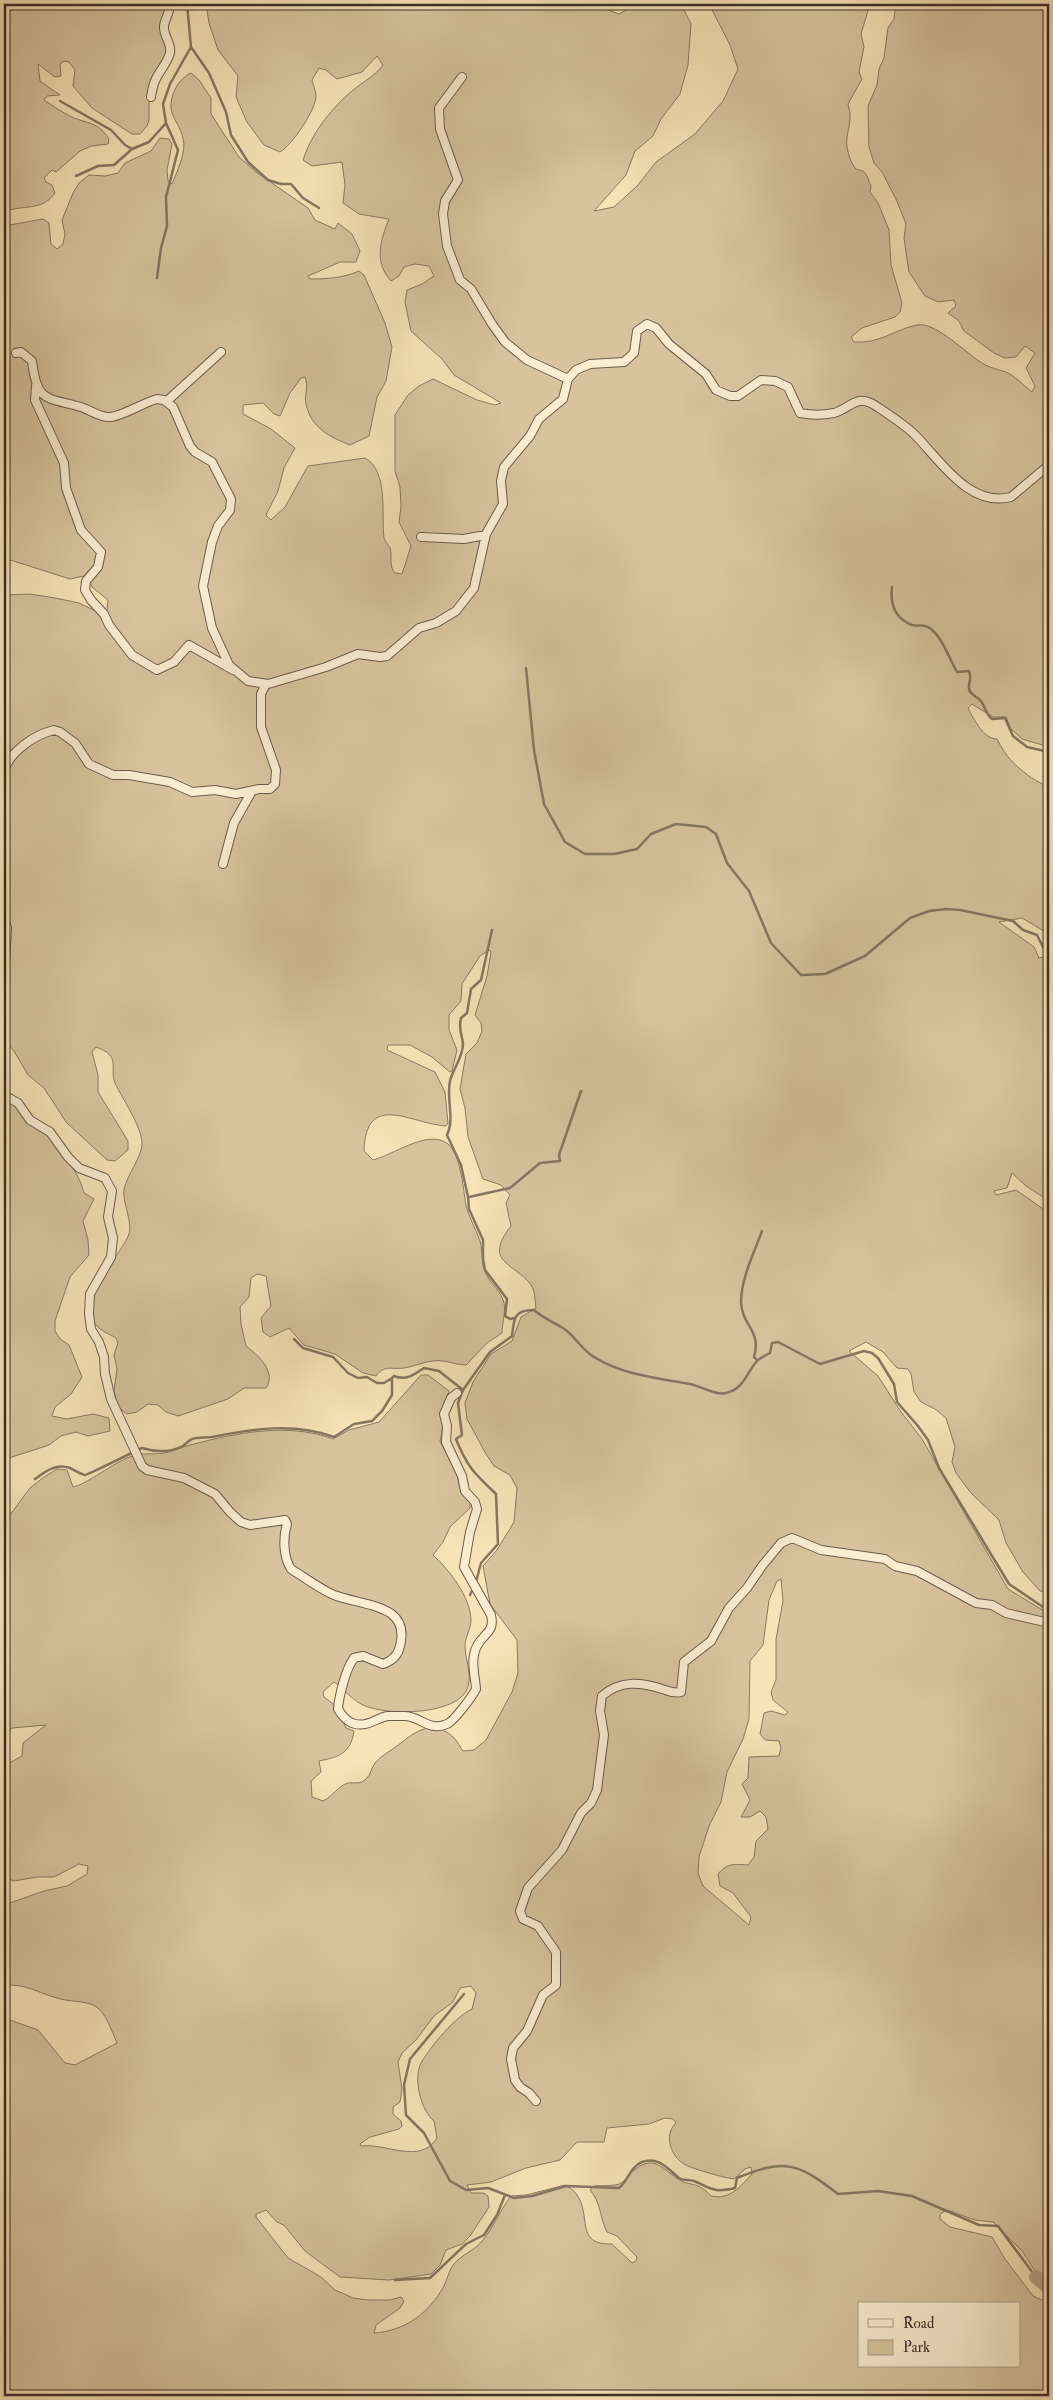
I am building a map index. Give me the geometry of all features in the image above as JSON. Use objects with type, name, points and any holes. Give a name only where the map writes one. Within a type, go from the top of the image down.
[{"type":"street","points":[[151,97],[155,81],[163,70],[170,53],[170,44],[164,32],[164,25],[170,12],[170,4]]},
{"type":"street","points":[[462,77],[439,108],[440,129],[458,180],[445,201],[443,214],[447,246],[460,280],[471,289],[505,342],[527,360],[568,379]]},
{"type":"street","points":[[16,352],[21,352],[32,361],[36,385],[36,400],[64,463],[66,488],[81,530],[101,552],[98,567],[86,581],[84,590],[104,614],[113,630],[132,655],[157,670],[174,662],[189,645],[248,681],[266,684],[326,667],[358,654],[387,656],[419,628],[447,618],[464,603],[474,588],[486,537],[503,504],[501,481],[504,467],[530,436],[539,419],[562,399],[568,379],[576,370],[590,364],[624,362],[634,352],[637,331],[647,324],[656,328],[669,344],[706,374],[716,390],[721,394],[738,396],[756,383],[766,380],[783,383],[788,387],[800,413],[835,412],[855,401],[871,403],[905,426],[926,446],[947,472],[978,493],[1004,499],[1011,497],[1020,492],[1049,465]]},
{"type":"street","points":[[167,401],[222,352]]},
{"type":"street","points":[[36,385],[40,393],[55,402],[81,407],[110,417],[157,399],[167,401],[177,412],[190,446],[195,452],[212,462],[231,499],[230,510],[218,526],[212,542],[203,586],[212,628],[224,656],[234,671]]},
{"type":"street","points":[[421,537],[464,540],[480,536],[486,537]]},
{"type":"street","points":[[4,770],[18,750],[54,730],[75,743],[89,764],[104,772],[170,782],[192,792],[215,790],[236,794],[270,789],[276,780],[276,770],[261,727],[261,694],[266,684]]},
{"type":"street","points":[[223,864],[234,823],[252,791]]},
{"type":"street","points":[[4,916],[8,928],[4,980]]},
{"type":"street","points":[[4,1095],[18,1104],[30,1120],[50,1132],[68,1157],[79,1168],[105,1178],[112,1191],[108,1217],[113,1238],[111,1257],[90,1294],[90,1329],[99,1342],[104,1357],[105,1374],[111,1399],[142,1466],[147,1470],[184,1478],[216,1494],[230,1512],[250,1526],[285,1520],[287,1524],[285,1530],[286,1552],[291,1568],[332,1594],[390,1611],[401,1626],[400,1647],[395,1658],[383,1664],[363,1656],[354,1658],[350,1663],[338,1709],[349,1722],[356,1725],[367,1724],[387,1716],[411,1716],[426,1726],[434,1727],[446,1724],[457,1717],[461,1708],[476,1689],[473,1660],[477,1645],[490,1631],[493,1624],[487,1607],[464,1567],[470,1532],[477,1509],[476,1502],[465,1490],[462,1476],[446,1442],[447,1426],[444,1414],[451,1398],[457,1393]]},
{"type":"street","points":[[536,2101],[515,2080],[511,2060],[513,2048],[527,2031],[543,1995],[556,1985],[556,1952],[538,1926],[523,1918],[520,1911],[528,1888],[562,1850],[581,1813],[591,1803],[597,1790],[604,1734],[600,1711],[602,1696],[610,1689],[632,1682],[671,1692],[681,1692],[684,1662],[711,1641],[729,1608],[747,1588],[780,1543],[792,1538],[821,1550],[885,1559],[895,1566],[917,1570],[976,1603],[995,1606],[1006,1613],[1049,1622]]},
{"type":"green space","points":[[4,4],[166,4],[167,52],[149,90],[149,120],[147,126],[140,134],[132,134],[92,108],[73,86],[75,70],[69,62],[64,61],[60,64],[61,76],[55,77],[38,64],[40,81],[60,95],[47,96],[44,100],[74,118],[100,128],[109,139],[108,144],[91,146],[80,151],[56,172],[52,170],[44,178],[46,182],[52,185],[55,193],[44,203],[4,212]]},
{"type":"green space","points":[[206,4],[592,4],[619,14],[628,9],[629,4],[681,4],[691,24],[688,65],[680,94],[661,119],[653,136],[635,151],[626,175],[594,211],[614,207],[638,185],[656,162],[695,134],[723,101],[738,69],[730,45],[709,4],[870,4],[861,34],[864,47],[859,72],[862,79],[848,104],[850,122],[847,147],[854,167],[863,171],[867,176],[871,186],[870,192],[878,203],[889,230],[891,265],[902,303],[900,312],[895,317],[862,328],[851,337],[854,342],[871,341],[908,327],[924,325],[942,333],[985,365],[1011,375],[1032,392],[1035,386],[1026,368],[1035,353],[1025,346],[1016,357],[1005,358],[994,353],[964,331],[959,321],[948,313],[956,306],[954,300],[938,302],[925,296],[909,272],[904,238],[906,224],[882,172],[874,163],[869,147],[868,106],[877,85],[879,69],[884,58],[888,28],[894,19],[896,4],[1049,4],[1049,747],[1022,739],[1011,729],[1006,717],[993,717],[972,704],[968,708],[980,728],[988,736],[997,739],[1014,764],[1049,790],[1049,934],[1022,918],[999,922],[1034,947],[1039,958],[1049,956],[1049,1201],[1026,1186],[1012,1173],[1007,1188],[994,1191],[996,1195],[1016,1190],[1049,1213],[1049,1592],[1040,1591],[1023,1572],[1006,1543],[999,1520],[971,1493],[956,1473],[952,1462],[955,1447],[946,1418],[935,1409],[921,1402],[914,1392],[911,1374],[908,1369],[897,1368],[883,1352],[866,1342],[849,1351],[878,1376],[901,1412],[922,1439],[1008,1589],[1049,1614],[1049,2281],[1041,2280],[1022,2251],[993,2222],[975,2220],[947,2210],[940,2214],[940,2219],[950,2227],[992,2237],[1005,2259],[1033,2296],[1049,2303],[1049,2396],[4,2396],[4,2018],[38,2030],[65,2063],[75,2065],[117,2043],[105,2017],[95,2006],[61,1999],[25,1987],[4,1985],[4,1905],[44,1891],[67,1886],[87,1874],[88,1866],[79,1864],[54,1877],[37,1877],[14,1881],[4,1877],[4,1766],[22,1756],[23,1743],[46,1725],[12,1728],[4,1734],[4,1523],[30,1488],[57,1469],[67,1470],[73,1487],[130,1457],[160,1454],[244,1433],[280,1430],[298,1431],[333,1439],[349,1430],[379,1422],[421,1375],[428,1375],[449,1391],[444,1405],[440,1441],[457,1474],[461,1492],[470,1500],[470,1508],[450,1527],[443,1542],[433,1555],[458,1584],[470,1611],[471,1623],[465,1646],[469,1671],[468,1687],[462,1697],[451,1704],[420,1711],[404,1712],[373,1709],[363,1705],[334,1682],[323,1692],[324,1697],[336,1706],[346,1728],[354,1731],[350,1744],[343,1753],[319,1761],[321,1772],[311,1781],[312,1797],[323,1801],[344,1784],[364,1781],[380,1758],[424,1729],[439,1728],[454,1738],[463,1751],[474,1750],[486,1740],[512,1692],[518,1673],[517,1640],[490,1604],[483,1566],[497,1550],[514,1522],[517,1488],[510,1475],[494,1466],[486,1454],[467,1419],[465,1403],[473,1382],[491,1354],[512,1341],[521,1317],[536,1308],[531,1285],[504,1261],[500,1255],[503,1238],[511,1226],[506,1203],[510,1195],[501,1185],[483,1179],[468,1137],[465,1108],[460,1089],[466,1054],[477,1043],[482,1031],[481,1023],[475,1015],[487,976],[491,952],[489,950],[480,956],[462,984],[461,1001],[449,1015],[449,1030],[457,1050],[452,1071],[450,1072],[432,1057],[410,1045],[388,1045],[387,1050],[435,1072],[445,1092],[448,1123],[446,1126],[393,1115],[382,1116],[373,1121],[367,1132],[364,1151],[373,1160],[409,1145],[428,1139],[437,1139],[445,1142],[455,1153],[467,1210],[482,1249],[484,1270],[501,1295],[504,1303],[502,1333],[487,1343],[466,1365],[433,1361],[404,1368],[385,1369],[376,1376],[363,1373],[335,1354],[304,1345],[289,1328],[270,1337],[263,1332],[261,1318],[271,1306],[266,1276],[257,1274],[251,1278],[249,1297],[240,1307],[241,1324],[246,1346],[261,1359],[268,1370],[269,1382],[266,1388],[244,1388],[228,1399],[178,1416],[166,1412],[158,1405],[148,1404],[137,1412],[127,1414],[118,1407],[114,1391],[117,1369],[114,1355],[118,1343],[116,1338],[97,1326],[92,1315],[91,1304],[101,1279],[129,1234],[130,1224],[124,1200],[124,1189],[142,1148],[141,1136],[115,1083],[112,1058],[109,1054],[96,1047],[92,1052],[98,1075],[98,1092],[128,1141],[128,1150],[115,1161],[107,1160],[66,1122],[44,1088],[28,1075],[14,1051],[4,1040],[4,595],[30,594],[55,598],[79,603],[100,613],[107,610],[108,600],[92,587],[90,582],[93,575],[99,569],[94,565],[84,576],[70,579],[4,558],[4,226],[43,219],[49,223],[51,244],[57,249],[63,244],[65,234],[62,220],[79,183],[89,175],[105,176],[118,173],[125,163],[151,151],[160,138],[169,139],[172,144],[167,170],[168,181],[172,184],[181,161],[184,143],[171,109],[172,98],[182,79],[191,73],[199,80],[211,98],[211,114],[239,157],[256,172],[308,208],[315,220],[335,229],[338,223],[352,234],[360,251],[356,262],[340,262],[308,276],[310,279],[329,278],[359,271],[364,275],[385,323],[392,347],[386,381],[377,397],[369,436],[350,445],[329,435],[312,419],[306,404],[307,384],[305,377],[301,378],[290,393],[280,416],[274,414],[263,403],[243,405],[243,414],[271,429],[295,448],[284,468],[278,491],[266,515],[271,520],[285,507],[308,466],[365,458],[373,464],[378,473],[381,483],[384,538],[391,551],[393,570],[395,573],[402,574],[411,546],[399,522],[401,507],[400,487],[395,471],[395,415],[408,395],[419,386],[433,379],[477,400],[495,405],[501,403],[454,375],[442,359],[411,331],[405,302],[407,290],[422,284],[434,276],[429,266],[415,264],[404,267],[399,276],[391,281],[382,266],[380,251],[389,219],[359,214],[343,203],[345,185],[342,162],[312,166],[303,160],[317,131],[330,113],[345,97],[383,65],[377,56],[362,72],[337,79],[326,70],[319,68],[312,80],[316,96],[312,110],[297,135],[280,152],[264,145],[247,122],[236,97],[238,76],[218,50],[209,23]],"holes":[[[781,1579],[783,1601],[776,1639],[776,1680],[771,1692],[773,1700],[788,1712],[785,1715],[771,1711],[764,1713],[760,1734],[765,1740],[779,1741],[781,1748],[779,1756],[749,1757],[748,1778],[742,1784],[750,1800],[741,1817],[750,1817],[760,1811],[766,1817],[768,1829],[756,1841],[754,1857],[748,1865],[731,1865],[718,1874],[720,1886],[733,1893],[751,1917],[749,1925],[703,1886],[698,1873],[699,1857],[709,1826],[721,1802],[727,1772],[743,1739],[749,1719],[750,1661],[763,1645],[769,1600],[777,1581]],[[471,1986],[476,1993],[472,2009],[458,2018],[437,2041],[425,2056],[419,2070],[418,2086],[422,2102],[425,2110],[434,2121],[437,2138],[430,2146],[412,2152],[361,2146],[360,2144],[370,2137],[399,2129],[402,2126],[401,2121],[393,2114],[393,2107],[400,2102],[402,2089],[398,2062],[402,2053],[416,2040],[434,2016],[453,2002],[460,1988]],[[665,2118],[673,2119],[676,2123],[672,2128],[669,2140],[673,2152],[681,2162],[695,2169],[734,2179],[745,2169],[751,2167],[752,2174],[734,2191],[718,2197],[711,2196],[701,2188],[682,2181],[661,2166],[651,2163],[639,2167],[618,2184],[594,2186],[590,2190],[594,2195],[607,2232],[617,2236],[637,2257],[636,2261],[632,2263],[612,2244],[593,2240],[586,2228],[581,2203],[576,2193],[567,2186],[526,2195],[511,2196],[482,2241],[453,2265],[444,2286],[431,2304],[415,2319],[396,2329],[385,2332],[374,2333],[376,2325],[400,2308],[404,2301],[401,2297],[390,2300],[368,2300],[353,2298],[335,2290],[321,2277],[288,2258],[256,2217],[256,2214],[266,2210],[277,2222],[284,2225],[305,2251],[340,2277],[389,2280],[431,2274],[440,2265],[446,2250],[462,2244],[470,2236],[489,2207],[488,2196],[484,2193],[471,2193],[467,2185],[491,2182],[526,2168],[560,2160],[577,2142],[604,2142],[607,2128],[649,2124]]]},
{"type":"green space","points":[[4,1102],[15,1105],[24,1117],[54,1142],[77,1175],[84,1193],[94,1199],[83,1221],[88,1240],[89,1255],[70,1277],[55,1321],[55,1331],[60,1339],[69,1345],[82,1377],[71,1394],[55,1407],[52,1416],[67,1419],[93,1414],[109,1418],[110,1431],[88,1436],[76,1432],[61,1436],[49,1445],[9,1458],[4,1456]]},
{"type":"waterway","points":[[187,4],[191,47],[209,73],[226,112],[231,135],[248,162],[268,180],[281,184],[291,184],[303,198],[319,208]]},
{"type":"waterway","points":[[157,278],[161,248],[167,226],[166,197],[178,150],[166,123],[163,104],[170,84],[191,47]]},
{"type":"waterway","points":[[60,101],[111,130],[125,145],[132,149],[149,142],[166,123]]},
{"type":"waterway","points":[[76,176],[98,166],[114,165],[132,149]]},
{"type":"waterway","points":[[892,587],[893,605],[897,614],[906,622],[912,625],[926,626],[935,633],[957,672],[969,671],[970,691],[981,701],[990,717],[992,719],[1005,718],[1013,736],[1027,747],[1049,752]]},
{"type":"waterway","points":[[526,668],[534,750],[544,804],[565,842],[585,854],[614,854],[637,849],[651,834],[676,824],[706,827],[716,834],[727,863],[749,891],[771,943],[801,975],[825,974],[865,956],[910,918],[929,911],[946,909],[1013,921],[1023,930],[1037,935],[1044,949],[1049,953]]},
{"type":"waterway","points":[[492,930],[481,980],[471,989],[467,1013],[461,1018],[460,1022],[463,1049],[450,1081],[450,1122],[447,1135],[461,1165],[469,1209],[483,1240],[485,1270],[507,1299],[505,1316],[510,1319],[514,1318]]},
{"type":"waterway","points":[[469,1197],[510,1188],[540,1163],[560,1161],[559,1155],[581,1091]]},
{"type":"waterway","points":[[757,1360],[754,1357],[756,1348],[754,1334],[742,1310],[741,1302],[743,1284],[762,1231]]},
{"type":"waterway","points":[[476,1582],[481,1563],[498,1544],[496,1494],[472,1470],[456,1439],[462,1435],[458,1403],[463,1390],[490,1352],[512,1336],[516,1316],[527,1310],[534,1310],[544,1318],[563,1328],[590,1354],[605,1363],[628,1372],[690,1384],[722,1394],[737,1388],[745,1380],[757,1361],[770,1353],[772,1343],[778,1342],[820,1364],[864,1351],[872,1353],[878,1358],[894,1384],[897,1402],[928,1440],[939,1468],[1009,1584],[1049,1611]]},
{"type":"waterway","points":[[294,1339],[303,1348],[333,1357],[348,1373],[358,1378],[367,1377],[377,1383],[384,1383],[392,1378]]},
{"type":"waterway","points":[[35,1479],[47,1471],[60,1466],[70,1468],[85,1475],[142,1448],[167,1451],[183,1446],[194,1438],[273,1428],[319,1432],[334,1437],[354,1424],[372,1421],[382,1411],[392,1395],[392,1378],[394,1376],[406,1378],[424,1368],[439,1371],[463,1390]]},
{"type":"waterway","points":[[470,1595],[474,1587]]},
{"type":"waterway","points":[[464,1994],[410,2059],[404,2085],[406,2115],[424,2133],[450,2181],[466,2190],[488,2188],[514,2198],[532,2196],[566,2186],[619,2188],[638,2164],[648,2161],[662,2164],[681,2179],[722,2190],[735,2188],[737,2178],[753,2172],[780,2166],[790,2167],[812,2176],[838,2194],[878,2191],[912,2196],[979,2225],[998,2226],[1036,2277]]},
{"type":"waterway","points":[[395,2280],[430,2278],[466,2244],[484,2235],[497,2215],[505,2195]]},
{"type":"waterway","points":[[1036,2277],[1049,2288]]}]
